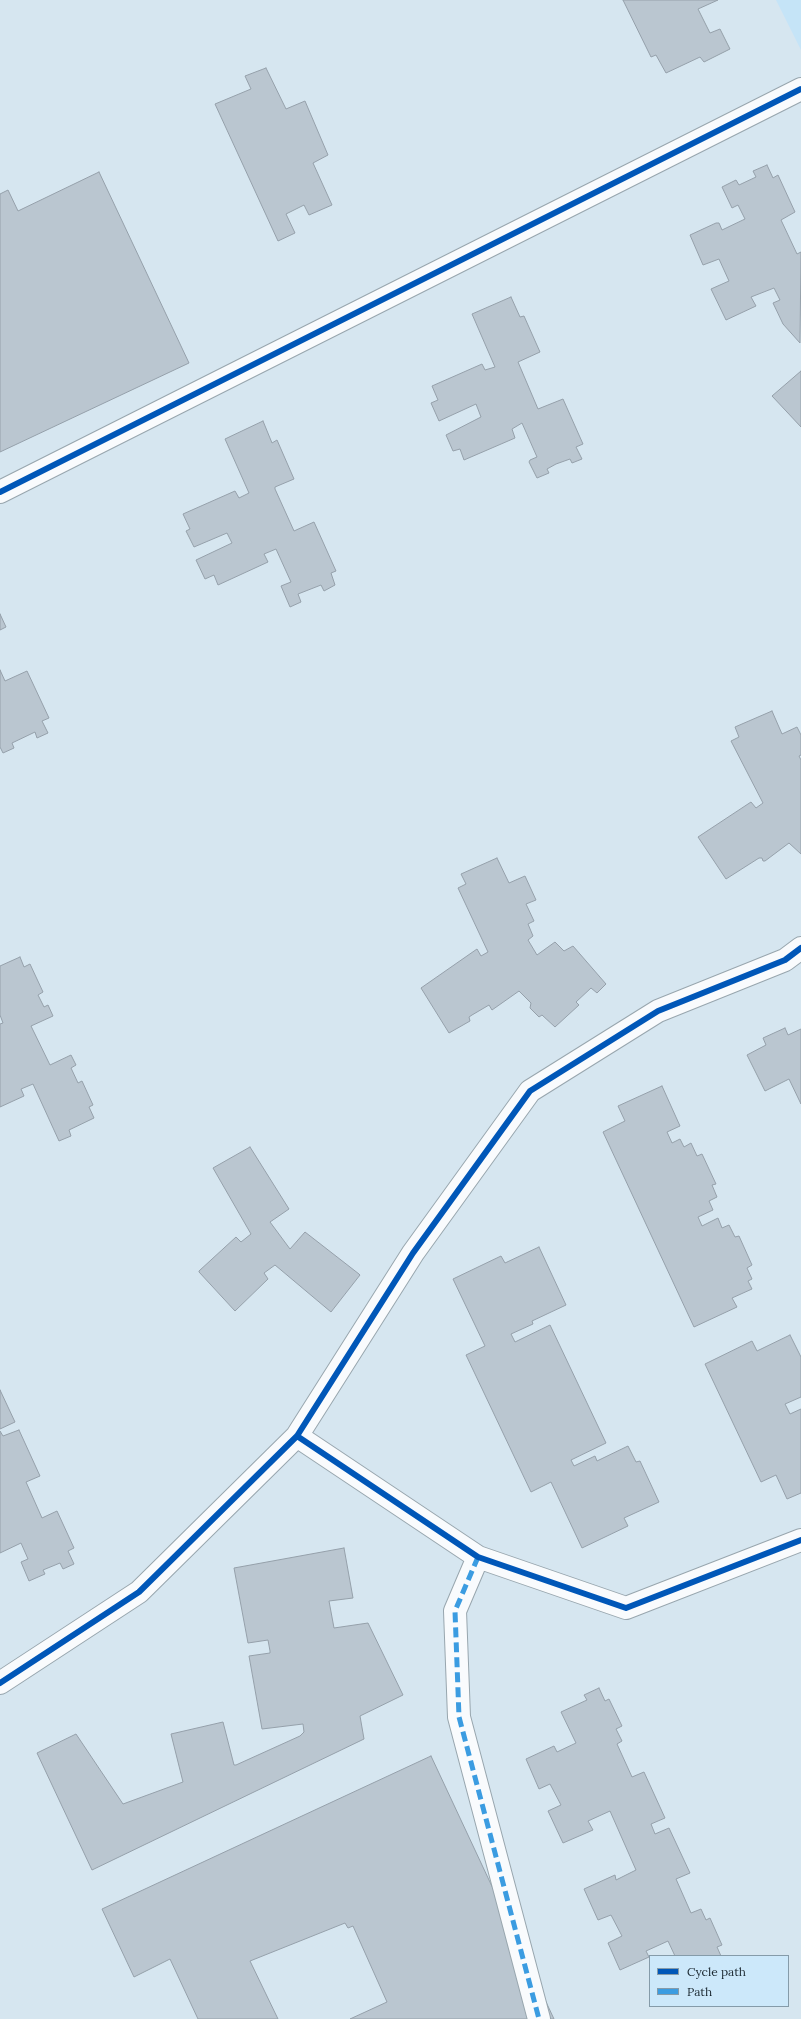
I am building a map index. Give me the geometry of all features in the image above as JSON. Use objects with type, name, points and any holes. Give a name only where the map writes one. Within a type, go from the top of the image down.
[{"type":"street","points":[[0,492],[801,89]]},
{"type":"street","points":[[0,1683],[139,1592],[297,1436],[413,1253],[530,1091],[658,1011],[784,960],[801,948]]},
{"type":"street","points":[[297,1436],[478,1557],[626,1608],[801,1540]]},
{"type":"street","points":[[478,1557],[454,1611],[459,1717],[539,2019]]},
{"type":"shaded area","points":[[776,0],[801,0],[801,50]]},
{"type":"building","points":[[623,0],[718,0],[698,9],[710,33],[720,29],[730,49],[704,62],[700,57],[666,73],[656,55],[651,57]]},
{"type":"building","points":[[266,68],[286,109],[305,101],[328,155],[313,163],[332,205],[309,215],[304,205],[286,214],[295,233],[278,241],[215,104],[251,89],[245,76]]},
{"type":"building","points":[[767,165],[773,178],[778,175],[795,212],[781,220],[797,254],[801,252],[800,343],[783,324],[773,303],[780,300],[774,288],[751,297],[756,306],[726,320],[711,289],[729,281],[719,259],[703,265],[690,235],[716,223],[719,223],[722,230],[745,219],[738,205],[732,208],[722,187],[736,180],[739,185],[756,177],[753,171]]},
{"type":"building","points":[[99,172],[189,363],[0,452],[0,194],[8,190],[18,211]]},
{"type":"building","points":[[511,297],[520,317],[524,316],[540,352],[518,362],[538,409],[563,399],[583,444],[576,447],[582,459],[572,463],[570,459],[556,464],[547,469],[549,473],[537,478],[529,462],[537,457],[522,423],[512,429],[515,438],[464,460],[460,449],[453,451],[446,435],[481,417],[476,404],[439,421],[431,403],[438,400],[432,386],[482,364],[485,370],[495,367],[472,314]]},
{"type":"building","points":[[801,371],[801,427],[772,396]]},
{"type":"building","points":[[263,421],[272,443],[277,440],[294,479],[275,487],[275,489],[294,531],[314,522],[336,571],[331,573],[335,585],[324,591],[321,585],[298,594],[301,602],[290,607],[281,586],[291,582],[276,549],[264,554],[268,562],[218,585],[214,575],[205,579],[196,560],[232,543],[227,533],[194,547],[186,531],[190,529],[183,514],[235,491],[239,498],[249,493],[225,439]]},
{"type":"building","points":[[0,614],[6,627],[0,630]]},
{"type":"building","points":[[0,670],[5,681],[27,671],[49,718],[42,721],[48,733],[37,738],[35,732],[12,743],[14,748],[3,753],[0,747]]},
{"type":"building","points":[[772,711],[782,734],[797,727],[801,735],[801,755],[799,756],[801,760],[801,854],[789,843],[765,861],[763,861],[762,858],[759,858],[726,879],[698,837],[751,802],[756,808],[763,803],[731,741],[739,737],[735,727]]},
{"type":"building","points":[[497,858],[509,883],[525,876],[536,900],[526,904],[534,921],[528,924],[533,936],[528,940],[537,955],[555,942],[564,951],[573,946],[606,984],[597,993],[591,988],[576,1002],[579,1005],[555,1027],[542,1015],[539,1017],[530,1008],[531,1003],[519,991],[492,1010],[489,1005],[472,1015],[469,1017],[470,1021],[449,1033],[421,988],[477,949],[481,956],[488,952],[458,888],[466,884],[461,874]]},
{"type":"building","points":[[20,957],[24,967],[30,964],[43,992],[38,995],[44,1007],[48,1005],[53,1016],[31,1026],[50,1065],[71,1055],[76,1065],[71,1068],[78,1083],[82,1081],[93,1105],[89,1107],[94,1118],[69,1130],[71,1136],[59,1141],[33,1084],[21,1089],[24,1096],[0,1107],[0,1024],[3,1023],[0,1015],[0,966]]},
{"type":"building","points":[[785,1028],[788,1035],[801,1029],[801,1104],[789,1079],[765,1091],[747,1055],[766,1045],[763,1038]]},
{"type":"building","points":[[662,1086],[680,1126],[667,1132],[672,1143],[680,1139],[684,1147],[691,1143],[697,1156],[702,1154],[716,1184],[712,1185],[717,1197],[709,1201],[713,1210],[698,1217],[702,1226],[718,1218],[722,1228],[729,1225],[735,1237],[739,1236],[752,1265],[747,1268],[752,1279],[748,1281],[752,1289],[732,1298],[737,1307],[694,1327],[603,1132],[625,1121],[618,1106]]},
{"type":"building","points":[[250,1147],[289,1209],[270,1222],[290,1249],[305,1232],[360,1275],[331,1312],[275,1265],[264,1273],[268,1279],[235,1311],[199,1272],[236,1237],[241,1242],[251,1234],[213,1168]]},
{"type":"building","points":[[539,1247],[566,1305],[532,1321],[533,1324],[511,1334],[515,1342],[550,1325],[606,1443],[571,1460],[574,1466],[595,1456],[597,1461],[628,1446],[636,1462],[640,1461],[659,1502],[624,1518],[628,1526],[582,1548],[551,1482],[531,1492],[466,1355],[485,1346],[453,1279],[501,1256],[505,1263]]},
{"type":"building","points":[[790,1335],[801,1357],[801,1397],[785,1404],[790,1414],[801,1409],[801,1493],[787,1499],[776,1475],[761,1482],[705,1364],[752,1341],[757,1351]]},
{"type":"building","points":[[0,1390],[15,1422],[0,1429]]},
{"type":"building","points":[[19,1430],[40,1476],[26,1482],[42,1518],[57,1511],[74,1548],[68,1551],[74,1564],[63,1569],[60,1563],[43,1570],[45,1574],[29,1581],[21,1562],[28,1559],[21,1543],[0,1553],[0,1431],[3,1436]]},
{"type":"building","points":[[344,1548],[353,1598],[329,1601],[334,1628],[368,1623],[403,1695],[360,1716],[364,1739],[92,1870],[37,1753],[76,1734],[123,1804],[183,1782],[171,1734],[223,1722],[234,1765],[300,1736],[304,1732],[303,1724],[262,1729],[249,1656],[270,1653],[270,1651],[268,1640],[248,1643],[234,1568]]},
{"type":"building","points":[[599,1688],[605,1701],[609,1699],[622,1726],[616,1729],[622,1741],[617,1744],[632,1777],[644,1772],[665,1818],[651,1824],[655,1834],[669,1828],[690,1873],[676,1879],[691,1913],[701,1909],[706,1920],[710,1918],[722,1945],[717,1947],[721,1955],[675,1955],[668,1941],[646,1951],[649,1957],[620,1970],[608,1943],[622,1936],[611,1915],[598,1920],[584,1889],[615,1875],[616,1880],[636,1870],[610,1811],[588,1821],[593,1830],[563,1843],[548,1811],[561,1805],[550,1784],[539,1789],[526,1759],[554,1746],[557,1752],[576,1743],[561,1712],[587,1700],[584,1695]]},
{"type":"building","points":[[431,1756],[554,2019],[350,2019],[387,2002],[353,1926],[348,1928],[345,1923],[250,1961],[278,2019],[198,2019],[170,1959],[134,1977],[102,1909]]},
{"type":"marked path","points":[[478,1557],[455,1611],[459,1717],[539,2019]]},
{"type":"cycle path","points":[[0,492],[801,89]]},
{"type":"cycle path","points":[[0,1683],[139,1592],[297,1436],[413,1253],[530,1091],[658,1011],[785,960],[801,948]]},
{"type":"cycle path","points":[[297,1436],[478,1557],[626,1608],[801,1540]]}]
